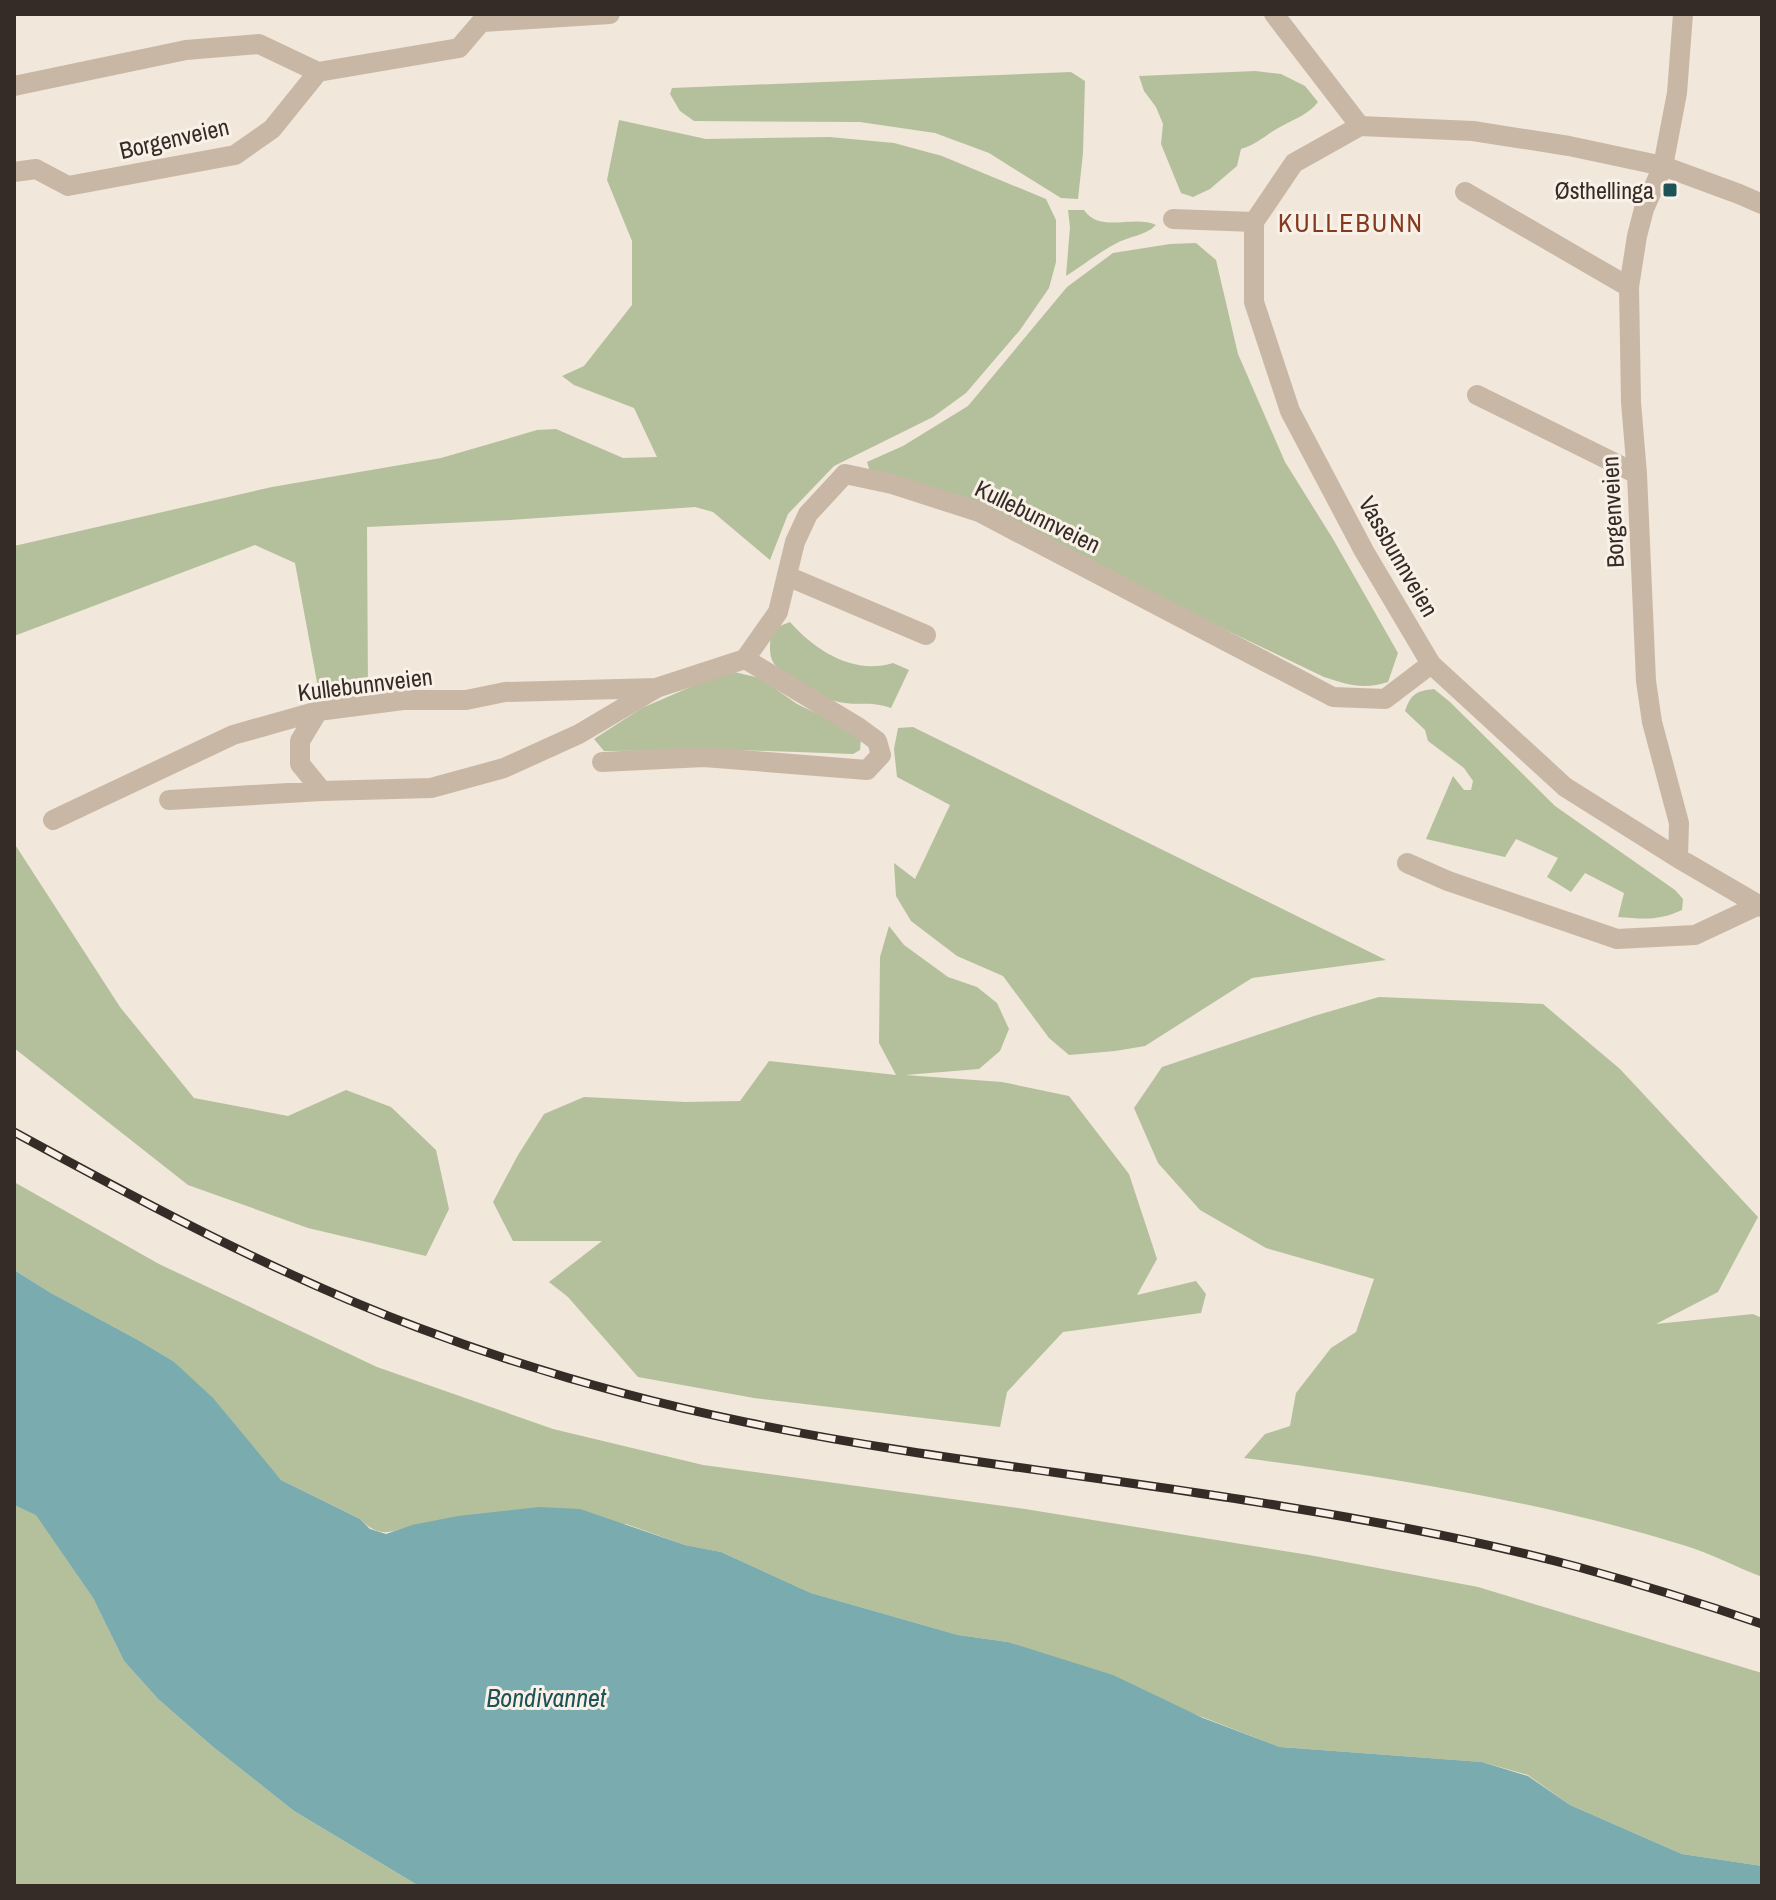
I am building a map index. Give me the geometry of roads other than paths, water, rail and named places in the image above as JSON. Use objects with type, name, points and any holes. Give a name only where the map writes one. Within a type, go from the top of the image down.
[{"type":"street","points":[[14,86],[186,50],[259,44],[318,72],[459,48],[486,18],[610,14]]},
{"type":"street","points":[[1274,14],[1360,126]]},
{"type":"street","points":[[1663,166],[1677,93],[1683,14]]},
{"type":"street","name":"Borgenveien","points":[[14,172],[36,169],[68,186],[235,155],[272,129],[318,72]]},
{"type":"street","points":[[1173,219],[1254,222],[1294,163],[1360,126],[1473,131],[1569,146],[1663,166],[1762,204]]},
{"type":"street","name":"Borgenveien","points":[[1663,166],[1644,209],[1629,287],[1631,402],[1646,681],[1652,722],[1679,823],[1678,858]]},
{"type":"street","points":[[1465,192],[1629,287]]},
{"type":"street","name":"Vassbunnveien","points":[[1254,222],[1254,302],[1290,411],[1364,551],[1431,664],[1565,787],[1760,906]]},
{"type":"street","points":[[1477,395],[1637,474]]},
{"type":"street","name":"Kullebunnveien","points":[[169,800],[431,788],[504,768],[579,734],[656,688],[745,659],[778,612],[795,542],[808,514],[845,474],[892,484],[979,512],[1333,697],[1385,699],[1431,664]]},
{"type":"street","points":[[787,576],[926,635]]},
{"type":"street","points":[[602,762],[704,757],[867,770],[881,755],[877,741],[858,727],[745,659]]},
{"type":"street","name":"Kullebunnveien","points":[[53,820],[233,735],[318,711],[403,700],[466,700],[505,692],[656,688]]},
{"type":"street","points":[[318,711],[300,741],[300,764],[322,791]]},
{"type":"street","points":[[1407,863],[1448,881],[1617,939],[1695,935],[1760,906]]},
{"type":"water","name":"Bondivannet","points":[[14,1270],[173,1361],[213,1398],[281,1480],[360,1519],[370,1529],[386,1534],[412,1525],[458,1516],[539,1507],[580,1509],[685,1545],[721,1552],[811,1593],[958,1635],[1008,1642],[1113,1675],[1203,1718],[1280,1747],[1482,1762],[1528,1776],[1570,1805],[1682,1854],[1762,1866],[1762,1886],[419,1886],[294,1811],[158,1699],[124,1661],[93,1598],[36,1515],[14,1505]]},
{"type":"railway","points":[[14,1132],[163,1212],[315,1285],[459,1343],[621,1393],[812,1435],[1214,1495],[1430,1533],[1578,1567],[1762,1624]]},
{"type":"place","name":"Østhellinga","points":[[1670,190]]},
{"type":"district","name":"KULLEBUNN","points":[[1351,222]]}]
